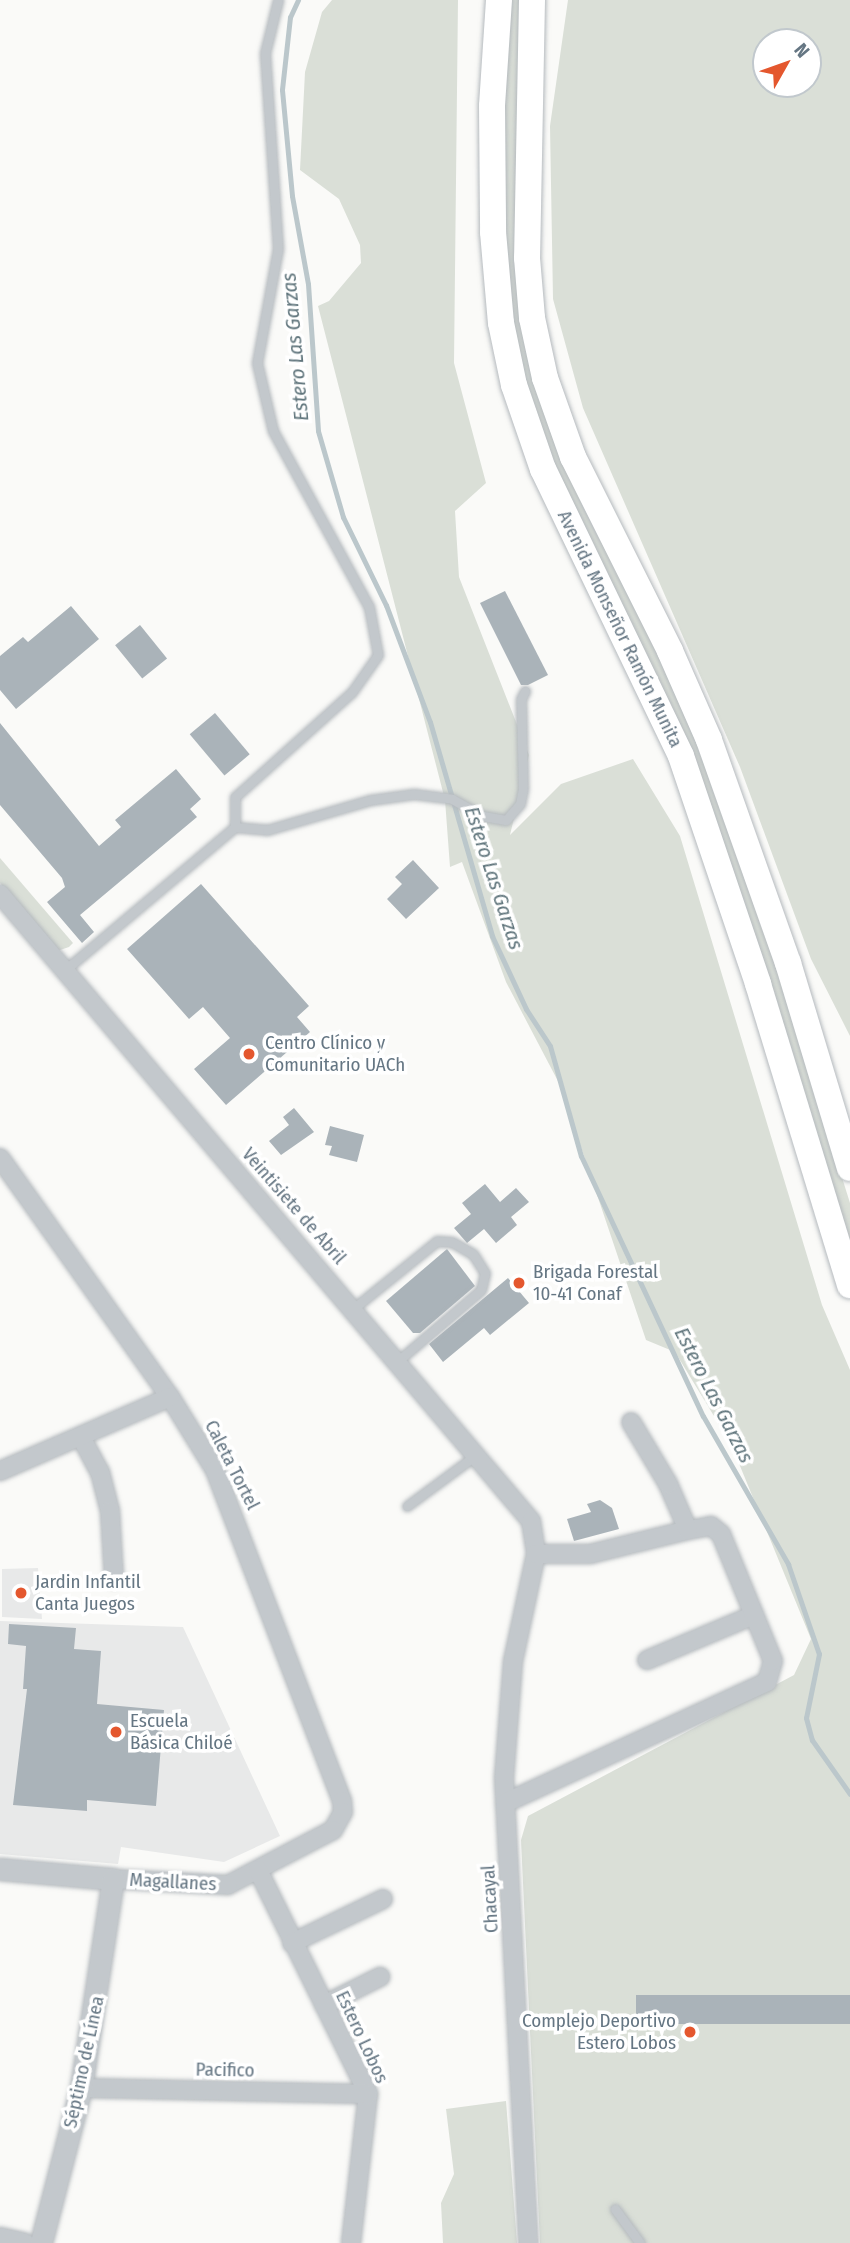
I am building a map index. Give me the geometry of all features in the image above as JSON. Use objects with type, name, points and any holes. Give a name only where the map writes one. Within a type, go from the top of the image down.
[{"type":"main road","name":"Avenida Monseñor Ramón Munita","points":[[499,0],[492,106],[493,242],[501,323],[517,395],[543,469],[681,756],[758,984],[850,1285]]},
{"type":"main road","name":"Avenida Monseñor Ramón Munita","points":[[532,0],[526,132],[527,258],[532,318],[545,378],[578,467],[670,651],[709,740],[795,985],[850,1168]]},
{"type":"street","name":"Veintisiete de Abril","points":[[0,894],[478,1453],[531,1521],[536,1555]]},
{"type":"street","name":"Caleta Tortel","points":[[0,1158],[170,1397],[215,1470],[237,1519],[329,1762],[343,1812],[333,1830]]},
{"type":"street","points":[[0,1471],[170,1397]]},
{"type":"street","points":[[631,1422],[668,1484],[688,1530]]},
{"type":"street","points":[[81,1437],[100,1472],[110,1511],[114,1579]]},
{"type":"street","points":[[505,1803],[766,1682],[773,1661],[721,1534],[711,1526],[590,1554],[536,1555]]},
{"type":"street","name":"Chacayal","points":[[528,2243],[505,1803],[513,1661],[536,1555]]},
{"type":"street","points":[[647,1660],[754,1615]]},
{"type":"street","name":"Magallanes","points":[[0,1869],[228,1885],[333,1830]]},
{"type":"street","name":"Estero Lobos","points":[[258,1870],[368,2094],[354,2240]]},
{"type":"street","name":"Séptimo de Línea","points":[[41,2243],[81,2088],[113,1879]]},
{"type":"street","points":[[292,1942],[383,1899]]},
{"type":"street","points":[[324,2005],[380,1977]]},
{"type":"street","name":"Pacifico","points":[[81,2088],[368,2094]]},
{"type":"street","points":[[0,2237],[24,2243]]},
{"type":"lane","points":[[235,827],[235,797],[352,692],[378,655],[369,607],[274,431],[257,363],[278,249],[265,53],[278,0]]},
{"type":"lane","points":[[65,970],[235,827],[267,830],[370,800],[414,794],[452,799],[483,816],[506,820],[520,804],[523,789],[521,699],[525,691]]},
{"type":"lane","points":[[354,1308],[437,1241],[453,1242],[474,1254],[485,1273],[481,1290],[398,1360]]},
{"type":"lane","points":[[407,1506],[478,1453]]},
{"type":"lane","points":[[615,2209],[640,2243]]},
{"type":"shaded area","points":[[332,0],[458,0],[454,363],[486,483],[455,511],[459,577],[529,755],[510,835],[561,784],[633,759],[680,836],[822,1305],[850,1370],[850,2243],[540,2243],[521,1840],[528,1816],[794,1675],[811,1639],[731,1444],[675,1352],[646,1340],[560,1085],[506,982],[462,862],[450,867],[445,800],[318,306],[329,301],[361,263],[360,245],[339,199],[300,170],[305,72],[322,12]]},
{"type":"shaded area","points":[[507,0],[522,0],[516,165],[521,303],[674,680],[749,881],[850,1203],[850,1253],[775,1007],[551,464],[513,338],[501,169]]},
{"type":"shaded area","points":[[568,0],[850,0],[850,1036],[811,959],[740,767],[583,408],[553,299],[550,126]]},
{"type":"shaded area","points":[[0,858],[73,943],[69,947],[57,951],[0,883]]},
{"type":"shaded area","name":"Jardin Infantil Canta Juegos","points":[[38,1568],[42,1619],[2,1617],[2,1569]]},
{"type":"shaded area","name":"Escuela Básica Chiloé","points":[[0,1621],[183,1627],[280,1836],[224,1862],[121,1847],[118,1864],[0,1854]]},
{"type":"shaded area","points":[[506,2101],[517,2243],[443,2243],[441,2203],[454,2174],[446,2109]]},
{"type":"building","points":[[505,591],[548,675],[528,685],[521,685],[480,603]]},
{"type":"building","points":[[71,606],[99,639],[16,709],[0,690],[0,656],[23,637],[28,642]]},
{"type":"building","points":[[140,625],[167,658],[142,679],[115,645]]},
{"type":"building","points":[[215,713],[250,754],[224,776],[190,734]]},
{"type":"building","points":[[0,723],[99,846],[121,827],[115,820],[176,769],[201,799],[190,809],[197,817],[80,915],[94,932],[82,943],[47,902],[65,887],[62,878],[0,805]]},
{"type":"building","points":[[413,860],[439,888],[406,919],[387,899],[402,884],[395,877]]},
{"type":"building","points":[[201,884],[309,1006],[297,1017],[310,1032],[226,1105],[194,1069],[230,1038],[203,1007],[189,1019],[127,949]]},
{"type":"building","points":[[294,1108],[314,1132],[281,1155],[269,1141],[289,1125],[283,1117]]},
{"type":"building","points":[[330,1126],[364,1135],[357,1162],[329,1155],[332,1146],[325,1145]]},
{"type":"building","points":[[485,1184],[500,1202],[516,1188],[529,1202],[511,1217],[517,1225],[496,1243],[484,1229],[467,1243],[454,1228],[471,1214],[462,1203]]},
{"type":"building","points":[[447,1249],[475,1286],[420,1333],[413,1333],[386,1301]]},
{"type":"building","points":[[508,1278],[529,1303],[490,1335],[484,1328],[443,1362],[429,1344]]},
{"type":"building","points":[[600,1500],[612,1508],[619,1529],[574,1541],[567,1519],[591,1512],[587,1504]]},
{"type":"building","points":[[9,1624],[76,1628],[74,1649],[101,1651],[97,1704],[164,1710],[156,1806],[87,1800],[87,1811],[13,1805],[27,1689],[23,1689],[26,1646],[8,1644]]},
{"type":"building","points":[[636,1995],[850,1995],[850,2024],[636,2024]]},
{"type":"waterway","name":"Estero Las Garzas","points":[[298,0],[290,17],[282,90],[292,196],[308,284],[318,431],[343,517],[386,605],[430,722],[492,936],[526,1009],[550,1046],[581,1156],[703,1416],[788,1564],[819,1654],[806,1718],[812,1740],[850,1794]]},
{"type":"place","name":"Centro Clínico y Comunitario UACh","points":[[249,1054]]},
{"type":"place","name":"Brigada Forestal 10-41 Conaf","points":[[519,1283]]},
{"type":"place","name":"Jardin Infantil Canta Juegos","points":[[21,1593]]},
{"type":"place","name":"Escuela Básica Chiloé","points":[[116,1732]]},
{"type":"place","name":"Complejo Deportivo Estero Lobos","points":[[690,2032]]}]
